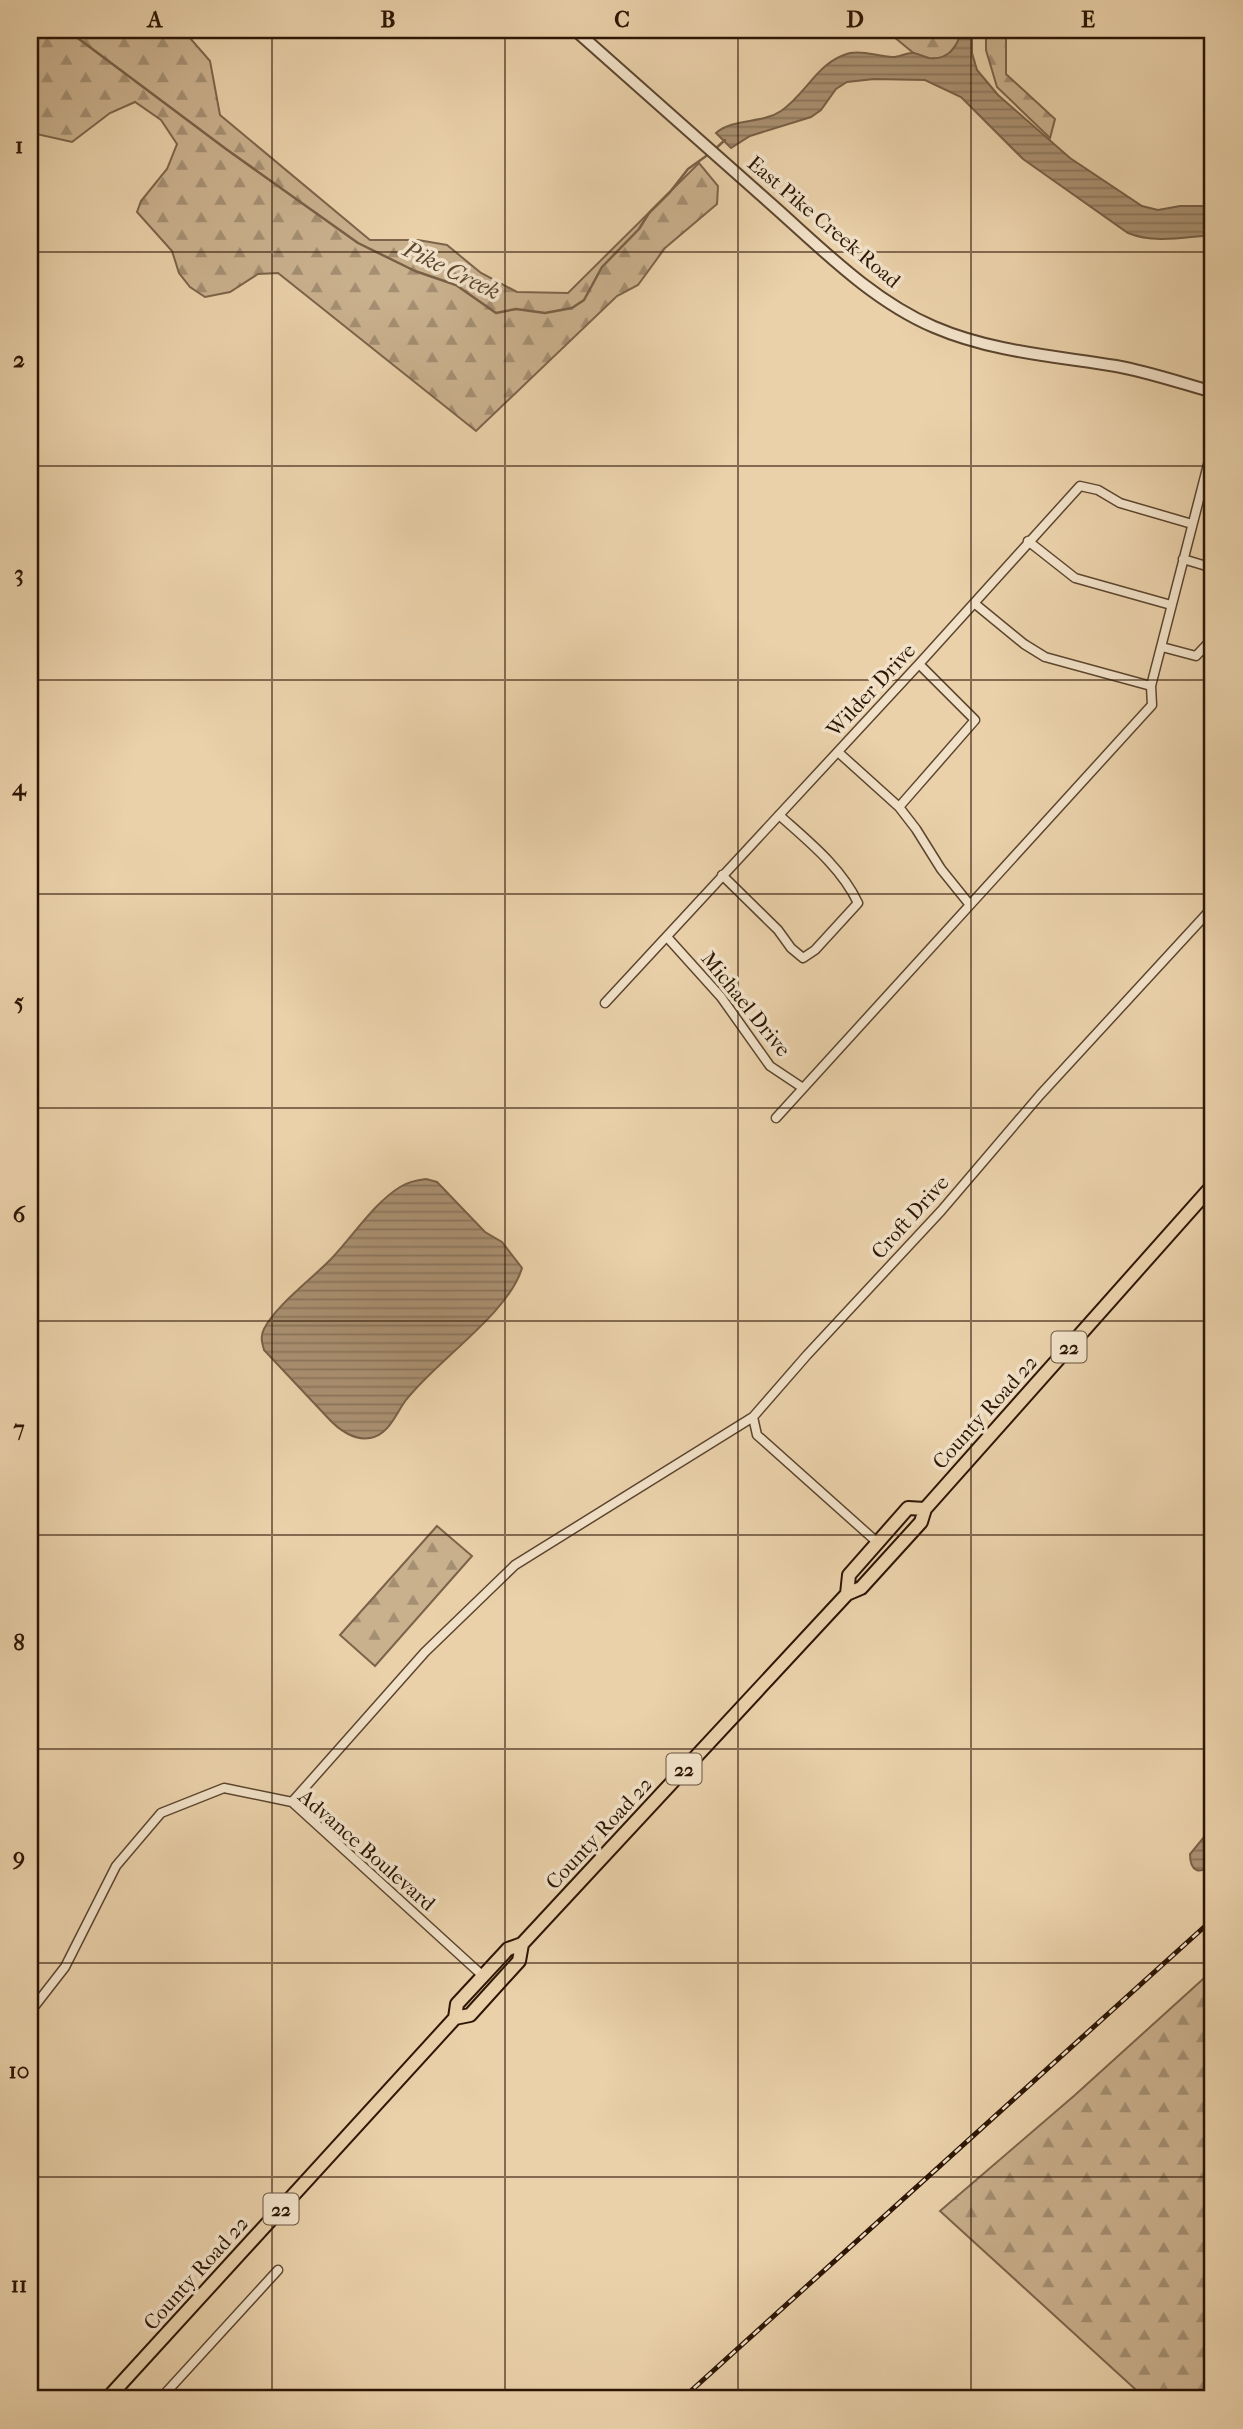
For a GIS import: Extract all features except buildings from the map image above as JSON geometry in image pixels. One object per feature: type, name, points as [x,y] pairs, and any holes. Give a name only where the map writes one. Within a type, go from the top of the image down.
[{"type":"main road","name":"County Road 22","points":[[107,2399],[455,2018],[457,2004],[508,1949],[522,1944],[847,1594],[861,1588],[921,1522],[925,1509],[1213,1185]]},
{"type":"main road","name":"County Road 22","points":[[847,1594],[849,1575],[908,1508],[925,1509]]},
{"type":"main road","name":"County Road 22","points":[[455,2018],[470,2015],[519,1961],[522,1944]]},
{"type":"street","name":"East Pike Creek Road","points":[[575,30],[714,156],[880,298],[933,327],[971,341],[1054,358],[1129,369],[1213,392]]},
{"type":"street","points":[[776,1118],[1152,705],[1151,686],[1192,524],[1209,479],[1213,445]]},
{"type":"street","name":"Wilder Drive","points":[[606,1003],[1080,486],[1098,490],[1120,503],[1192,524]]},
{"type":"street","points":[[1028,541],[1075,579],[1171,605]]},
{"type":"street","points":[[1183,559],[1213,568]]},
{"type":"street","points":[[974,603],[1024,644],[1045,657],[1151,686]]},
{"type":"street","points":[[1161,647],[1196,656],[1213,638]]},
{"type":"street","points":[[899,807],[975,720],[919,664]]},
{"type":"street","points":[[838,752],[899,807],[941,869],[970,905]]},
{"type":"street","points":[[722,875],[803,958],[815,950],[858,903],[851,889],[824,856],[779,814]]},
{"type":"street","name":"Croft Drive","points":[[292,1802],[425,1652],[515,1565],[753,1417],[807,1354],[941,1210],[1040,1095],[1213,907]]},
{"type":"street","name":"Michael Drive","points":[[667,937],[721,997],[770,1066],[803,1088]]},
{"type":"street","points":[[753,1417],[757,1436],[878,1543]]},
{"type":"street","name":"Advance Boulevard","points":[[30,2012],[65,1967],[116,1866],[162,1814],[224,1788],[292,1802],[483,1976]]},
{"type":"street","points":[[160,2399],[278,2270]]},
{"type":"green space","points":[[30,30],[183,30],[210,61],[220,115],[370,240],[418,240],[447,245],[481,273],[517,292],[568,293],[699,163],[718,186],[717,204],[665,248],[638,285],[617,296],[476,431],[278,273],[258,274],[230,292],[205,297],[190,287],[179,273],[172,251],[137,212],[141,201],[167,169],[177,144],[161,120],[135,102],[110,113],[72,142],[32,133]]},
{"type":"green space","points":[[870,30],[962,30],[962,37],[944,60],[922,60],[888,32],[874,34]]},
{"type":"green space","points":[[986,30],[1006,30],[1006,74],[1055,119],[1050,138],[997,87],[986,50]]},
{"type":"green space","points":[[437,1526],[472,1556],[375,1666],[340,1635]]},
{"type":"green space","points":[[1213,1970],[1213,2399],[1146,2399],[940,2211],[1075,2095]]},
{"type":"shaded area","points":[[960,30],[972,30],[972,53],[977,70],[998,95],[1070,158],[1142,206],[1158,210],[1180,206],[1213,206],[1213,235],[1159,239],[1128,233],[1023,159],[961,97],[925,80],[874,79],[847,82],[836,89],[821,110],[811,117],[750,136],[731,148],[716,133],[731,125],[765,118],[781,111],[821,70],[839,57],[856,52],[893,57],[916,53],[929,58],[942,57],[955,47]]},
{"type":"shaded area","points":[[426,1179],[437,1182],[485,1232],[502,1242],[522,1268],[515,1285],[503,1302],[419,1385],[387,1428],[377,1436],[358,1438],[332,1422],[264,1350],[262,1335],[277,1311],[332,1258],[381,1202],[403,1185]]},
{"type":"shaded area","points":[[1213,1826],[1213,1865],[1197,1870],[1192,1865],[1190,1854]]},
{"type":"waterway","name":"Pike Creek","points":[[67,30],[226,149],[358,243],[415,271],[456,285],[496,313],[516,309],[545,313],[572,308],[584,300],[602,267],[639,229],[649,213],[688,169],[709,154]]},
{"type":"waterway","name":"Pike Creek","points":[[714,150],[725,140]]},
{"type":"railway","points":[[682,2399],[1213,1919]]}]
